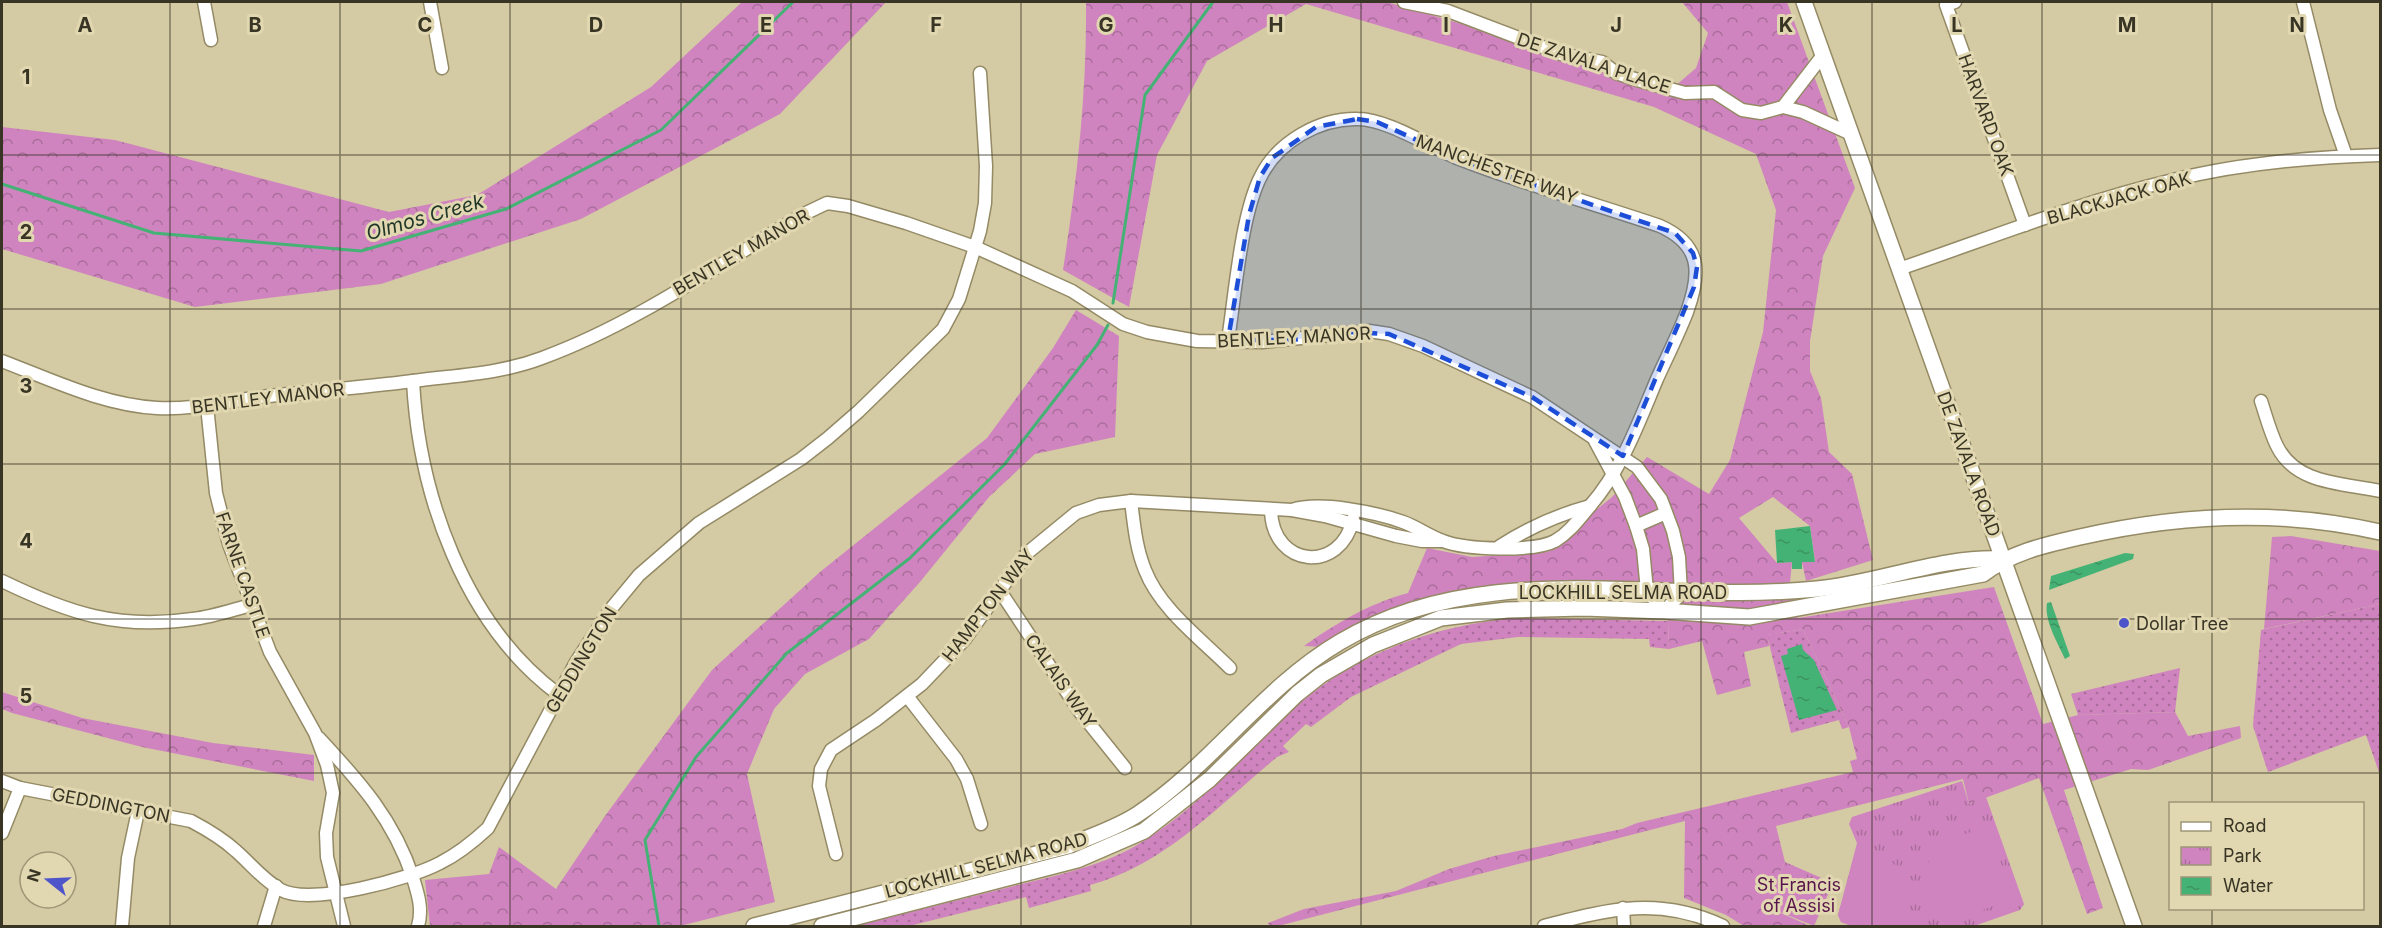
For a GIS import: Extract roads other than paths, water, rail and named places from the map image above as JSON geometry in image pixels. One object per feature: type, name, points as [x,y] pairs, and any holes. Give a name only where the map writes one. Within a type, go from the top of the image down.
[{"type":"main road","name":"DE ZAVALA ROAD","points":[[1804,2],[2134,927]]},
{"type":"main road","name":"LOCKHILL SELMA ROAD","points":[[822,927],[1077,860],[1144,831],[1210,779],[1297,694],[1321,675],[1364,650],[1441,618],[1498,611],[1584,608],[1664,610],[1723,617],[1768,614],[1983,574],[2003,559],[2042,546],[2136,524],[2204,517],[2286,518],[2342,523],[2380,532]]},
{"type":"main road","name":"LOCKHILL SELMA ROAD","points":[[754,927],[1068,846],[1136,816],[1198,766],[1285,679],[1342,640],[1428,604],[1477,594],[1591,588],[1681,594],[1819,589],[1976,558],[2003,559]]},
{"type":"street","points":[[204,2],[211,40]]},
{"type":"street","points":[[430,2],[442,68]]},
{"type":"street","name":"DE ZAVALA PLACE","points":[[1404,2],[1448,11],[1561,54],[1602,62],[1616,73],[1644,82],[1685,93],[1714,92],[1742,110],[1761,113],[1783,107],[1803,112],[1851,134]]},
{"type":"street","points":[[2303,2],[2330,110],[2346,156]]},
{"type":"street","name":"HARVARD OAK","points":[[1951,3],[2025,225]]},
{"type":"street","points":[[1783,107],[1823,55]]},
{"type":"street","name":"GEDDINGTON","points":[[2,782],[20,788],[191,821],[214,833],[276,886],[295,896],[334,892],[412,874],[439,864],[466,847],[488,828],[558,694],[610,610],[660,555],[699,523],[801,459],[828,438],[933,341],[952,316],[983,217],[986,184],[980,73]]},
{"type":"street","name":"MANCHESTER WAY","points":[[1228,340],[1249,215],[1260,177],[1272,158],[1281,148],[1316,128],[1357,119],[1377,122],[1470,163],[1660,226],[1675,233],[1686,243],[1697,267],[1689,304],[1623,456]]},
{"type":"street","name":"BLACKJACK OAK","points":[[1899,269],[2025,225],[2132,190],[2174,179],[2269,162],[2380,155]]},
{"type":"street","name":"BENTLEY MANOR","points":[[2,361],[114,402],[157,408],[207,406],[256,397],[457,377],[511,367],[541,359],[630,318],[804,213],[827,203],[848,206],[906,223],[975,247],[1072,291],[1107,315],[1135,328],[1197,341],[1292,340],[1350,332],[1389,334],[1423,346],[1532,397],[1565,417],[1595,441],[1623,456],[1651,483],[1666,513],[1679,557],[1681,594]]},
{"type":"street","points":[[413,381],[417,432],[427,483],[459,566],[478,602],[515,654],[536,678],[558,694]]},
{"type":"street","points":[[2261,401],[2276,445],[2289,464],[2318,480],[2380,491]]},
{"type":"street","name":"FARNE CASTLE","points":[[207,406],[216,493],[229,543],[270,652],[315,733],[327,765],[333,793],[326,833],[327,857],[344,927]]},
{"type":"street","name":"BENTLEY MANOR","points":[[1595,441],[1636,526],[1643,549],[1647,591]]},
{"type":"street","name":"HAMPTON WAY","points":[[1292,510],[1422,541],[1441,541],[1485,548],[1500,546],[1522,548],[1553,542],[1574,527],[1613,476],[1623,456]]},
{"type":"street","points":[[1131,501],[1137,542],[1150,582],[1170,607],[1230,668]]},
{"type":"street","name":"HAMPTON WAY","points":[[836,854],[819,786],[824,760],[840,743],[907,696],[959,645],[1026,554],[1067,520],[1099,505],[1131,501],[1271,511],[1292,510],[1311,505],[1400,521],[1441,541]]},
{"type":"street","points":[[1500,546],[1518,534],[1550,519],[1590,507]]},
{"type":"street","points":[[1271,511],[1272,524],[1282,545],[1306,557],[1323,556],[1340,547],[1352,524],[1354,512]]},
{"type":"street","points":[[1636,526],[1666,513]]},
{"type":"street","points":[[2,581],[49,604],[98,619],[147,622],[194,619],[251,605]]},
{"type":"street","name":"CALAIS WAY","points":[[1000,591],[1080,712],[1125,768]]},
{"type":"street","points":[[1647,591],[1664,610],[1681,594]]},
{"type":"street","points":[[907,696],[956,759],[967,779],[981,824]]},
{"type":"street","name":"FARNE CASTLE","points":[[315,733],[381,808],[404,850],[422,914],[418,927]]},
{"type":"street","points":[[1198,766],[1210,779]]},
{"type":"street","points":[[2,833],[20,788]]},
{"type":"street","points":[[122,927],[128,858],[138,811]]},
{"type":"street","points":[[264,927],[276,886]]},
{"type":"street","points":[[851,902],[855,918]]},
{"type":"street","points":[[1544,927],[1623,908],[1670,908],[1706,918],[1723,927]]},
{"type":"street","points":[[1623,908],[1624,927]]},
{"type":"water","points":[[1810,526],[1815,562],[1802,562],[1802,569],[1792,569],[1792,562],[1777,563],[1775,530]]},
{"type":"water","points":[[2125,553],[2134,554],[2133,559],[2049,590],[2051,576]]},
{"type":"water","points":[[2051,602],[2070,656],[2065,659],[2052,632],[2048,617],[2047,603]]},
{"type":"water","points":[[1802,644],[1803,650],[1814,660],[1837,710],[1799,720],[1781,656],[1788,654],[1787,649]]},
{"type":"waterway","name":"Olmos Creek","points":[[2,184],[154,233],[361,251],[506,209],[661,130],[793,2]]},
{"type":"waterway","points":[[1113,303],[1145,95],[1213,2]]},
{"type":"waterway","points":[[659,926],[645,840],[696,757],[787,653],[910,558],[1004,465],[1097,345],[1108,325]]},
{"type":"place","name":"Dollar Tree","points":[[2124,623]]},
{"type":"park label","name":"St Francis of Assisi","points":[[1799,894]]}]
